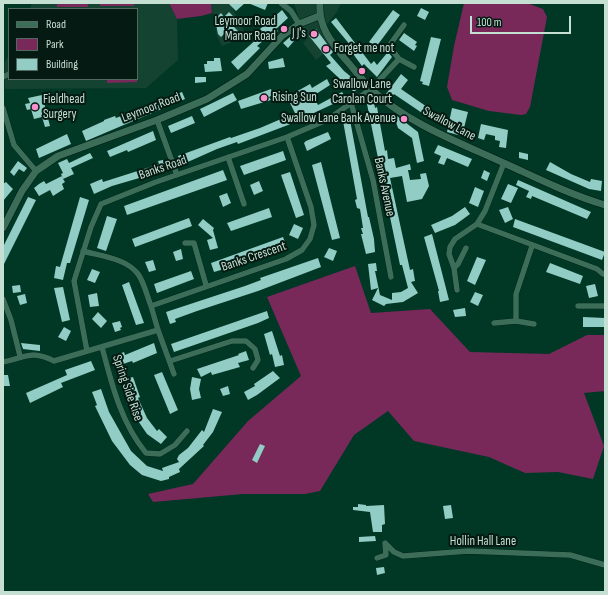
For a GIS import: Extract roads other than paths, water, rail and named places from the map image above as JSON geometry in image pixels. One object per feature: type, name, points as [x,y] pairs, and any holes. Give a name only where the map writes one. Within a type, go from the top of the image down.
[{"type":"street","points":[[319,16],[320,3]]},
{"type":"street","points":[[286,4],[299,24]]},
{"type":"street","name":"Leymoor Road","points":[[3,228],[22,191],[36,171],[58,156],[157,120],[207,99],[247,74],[282,36],[299,24],[319,16]]},
{"type":"street","name":"Swallow Lane","points":[[319,16],[323,28],[337,48],[371,89],[384,100],[429,129],[578,196],[605,205]]},
{"type":"street","points":[[404,25],[389,46],[398,59],[414,67]]},
{"type":"street","name":"Banks Road","points":[[87,351],[74,281],[91,227],[101,204],[177,175],[287,137],[327,120],[371,89],[398,59]]},
{"type":"street","name":"Banks Avenue","points":[[351,103],[373,180],[391,277]]},
{"type":"street","points":[[3,108],[14,145],[20,155],[36,171]]},
{"type":"street","points":[[157,120],[177,175]]},
{"type":"street","name":"Banks Crescent","points":[[151,306],[206,285],[286,259],[302,250],[310,239],[314,225],[311,207],[287,137]]},
{"type":"street","points":[[228,157],[244,204]]},
{"type":"street","points":[[457,290],[454,268],[449,254],[450,247],[455,239],[476,224],[485,211],[504,163]]},
{"type":"street","points":[[476,224],[532,246],[598,269],[604,273],[605,281]]},
{"type":"street","points":[[185,243],[196,242],[206,285]]},
{"type":"street","points":[[516,321],[516,294],[532,246]]},
{"type":"street","points":[[454,268],[458,264],[466,248]]},
{"type":"street","points":[[83,252],[115,259],[128,266],[138,274],[151,306],[174,374]]},
{"type":"street","points":[[3,299],[11,320],[20,356]]},
{"type":"street","points":[[578,306],[605,306]]},
{"type":"street","points":[[494,323],[516,321],[534,324]]},
{"type":"street","points":[[3,362],[20,356],[41,354],[54,360],[158,330]]},
{"type":"street","points":[[170,361],[232,341],[246,341],[255,349],[258,360],[253,368]]},
{"type":"street","name":"Spring Side Rise","points":[[102,347],[126,422],[134,438],[146,453],[160,454],[175,445],[187,431]]},
{"type":"street","name":"Hollin Hall Lane","points":[[377,558],[386,555],[385,544],[394,552],[403,556],[468,551],[566,555],[605,565]]},
{"type":"place","name":"Leymoor Road Manor Road","points":[[284,29]]},
{"type":"place","name":"J J's","points":[[314,34]]},
{"type":"place","name":"Forget me not","points":[[326,49]]},
{"type":"place","name":"Swallow Lane Carolan Court","points":[[362,71]]},
{"type":"place","name":"Rising Sun","points":[[264,98]]},
{"type":"place","name":"Fieldhead Surgery","points":[[35,107]]},
{"type":"place","name":"Swallow Lane Bank Avenue","points":[[404,119]]}]
